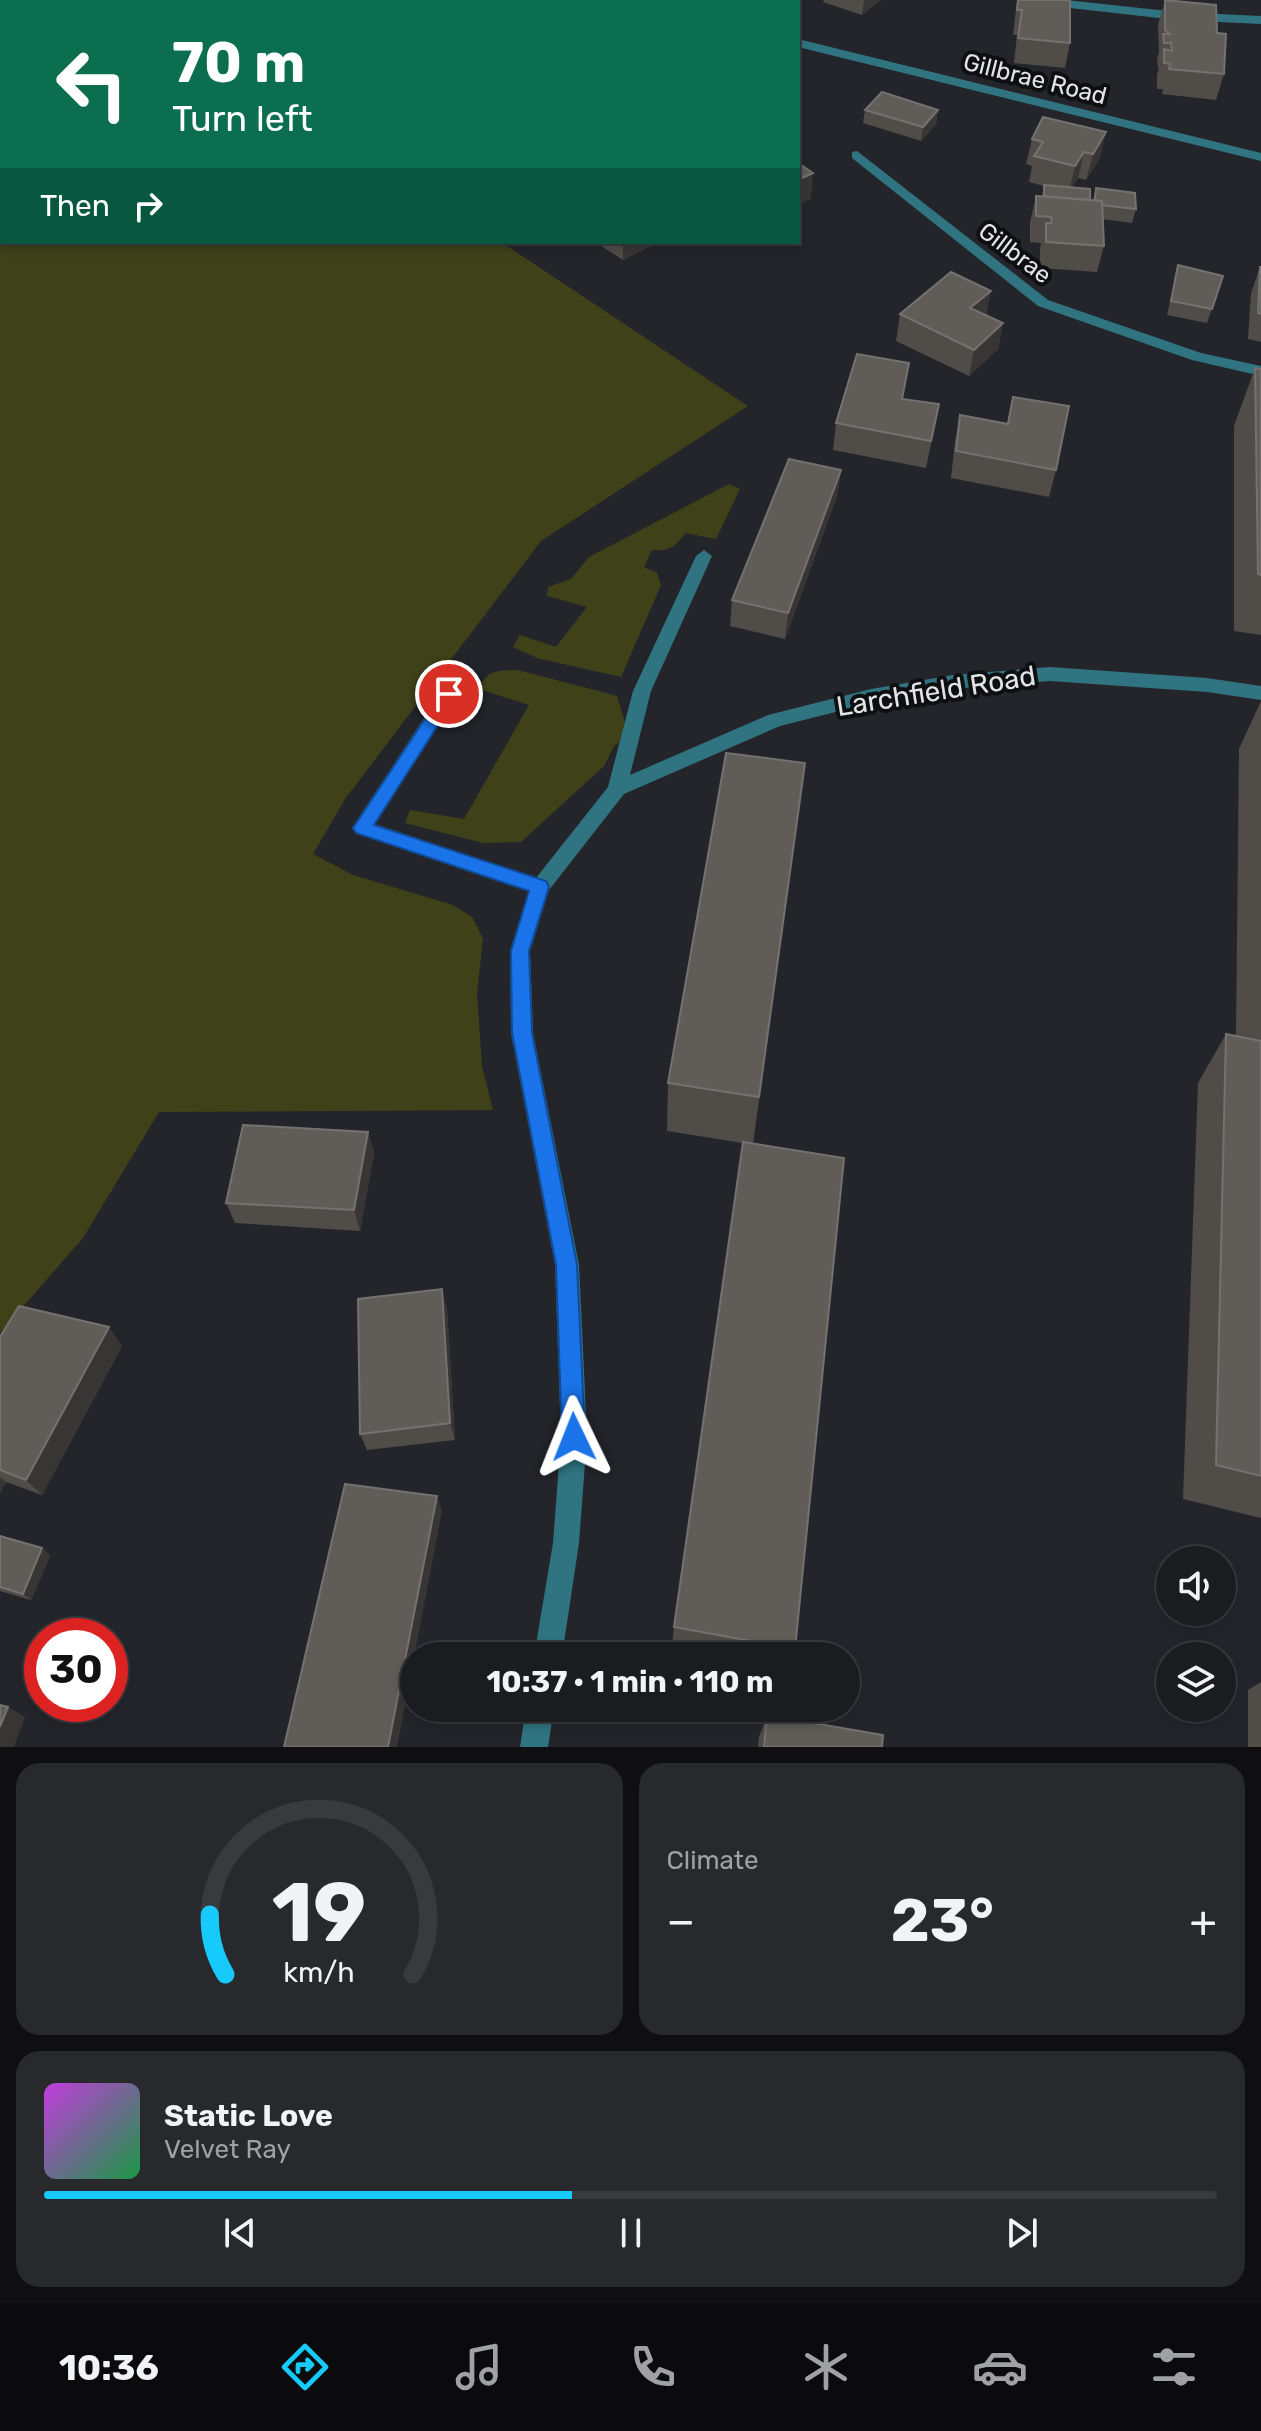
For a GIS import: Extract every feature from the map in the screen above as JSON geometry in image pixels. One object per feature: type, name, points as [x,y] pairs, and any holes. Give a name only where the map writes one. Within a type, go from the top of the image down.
[{"type":"street","points":[[1034,0],[1177,16],[1261,20]]},
{"type":"street","name":"Gillbrae Road","points":[[800,43],[1261,157]]},
{"type":"street","name":"Gillbrae","points":[[857,155],[1043,303],[1197,357],[1261,371]]},
{"type":"street","points":[[617,789],[642,691],[704,556]]},
{"type":"street","name":"Larchfield Road","points":[[550,1642],[566,1543],[574,1437],[567,1265],[522,1033],[520,951],[540,887],[617,789],[775,720],[871,696],[953,682],[1050,674],[1207,685],[1261,693]]},
{"type":"street","points":[[449,694],[362,828],[540,887]]},
{"type":"street","points":[[534,1747],[538,1722]]},
{"type":"green space","points":[[0,244],[504,244],[748,406],[541,541],[345,799],[313,854],[353,875],[453,905],[472,917],[483,938],[477,994],[482,1066],[493,1110],[159,1112],[83,1238],[0,1333]]},
{"type":"green space","points":[[729,484],[740,489],[716,539],[685,533],[672,547],[652,550],[644,567],[657,573],[661,585],[621,677],[537,658],[513,647],[520,635],[556,647],[587,607],[547,596],[548,587],[571,579],[589,557]]},
{"type":"green space","points":[[518,670],[617,696],[629,735],[614,746],[604,766],[521,842],[483,843],[405,823],[410,810],[464,819],[529,705],[479,689],[490,674]]},
{"type":"building","points":[[1018,0],[1070,0],[1070,43],[1018,38],[1022,10],[1017,10]]},
{"type":"building","points":[[1165,0],[1216,5],[1217,33],[1226,34],[1224,74],[1169,69],[1170,64],[1164,63],[1164,49],[1172,51],[1171,43],[1164,43],[1163,34],[1170,34],[1165,30]]},
{"type":"building","points":[[882,92],[938,110],[923,127],[865,110]]},
{"type":"building","points":[[1043,117],[1106,132],[1093,154],[1084,152],[1075,166],[1034,156],[1043,142],[1032,139]]},
{"type":"building","points":[[800,164],[813,173],[800,179]]},
{"type":"building","points":[[1044,185],[1090,189],[1090,200],[1044,196]]},
{"type":"building","points":[[1096,188],[1135,193],[1136,209],[1102,205],[1102,201],[1095,200]]},
{"type":"building","points":[[1036,196],[1102,201],[1104,246],[1046,242],[1046,223],[1052,223],[1051,217],[1036,216]]},
{"type":"building","points":[[1178,265],[1223,276],[1212,309],[1171,301]]},
{"type":"building","points":[[1261,267],[1261,314],[1258,313]]},
{"type":"building","points":[[951,272],[991,291],[970,308],[1003,323],[974,350],[900,314]]},
{"type":"building","points":[[857,354],[909,363],[902,399],[939,404],[931,441],[836,423]]},
{"type":"building","points":[[1255,368],[1261,369],[1261,575],[1258,574]]},
{"type":"building","points":[[1013,397],[1069,406],[1056,470],[956,451],[960,415],[1008,424]]},
{"type":"building","points":[[789,459],[841,470],[788,613],[732,600]]},
{"type":"building","points":[[726,753],[805,763],[759,1097],[668,1083]]},
{"type":"building","points":[[1226,1034],[1261,1041],[1261,1476],[1216,1465]]},
{"type":"building","points":[[243,1125],[368,1132],[354,1210],[226,1203]]},
{"type":"building","points":[[743,1142],[844,1158],[796,1642],[756,1642],[674,1627]]},
{"type":"building","points":[[442,1289],[450,1423],[360,1434],[358,1299]]},
{"type":"building","points":[[19,1306],[109,1327],[26,1480],[0,1470],[0,1337]]},
{"type":"building","points":[[345,1484],[437,1496],[408,1642],[400,1642],[400,1686],[388,1747],[284,1747]]},
{"type":"building","points":[[0,1536],[42,1548],[23,1594],[0,1587]]},
{"type":"building","points":[[0,1705],[8,1707],[0,1727]]},
{"type":"building","points":[[766,1722],[808,1722],[883,1735],[882,1747],[764,1747]]},
{"type":"route","points":[[449,694],[362,828],[540,887],[520,951],[522,1033],[567,1265],[574,1437]]}]
